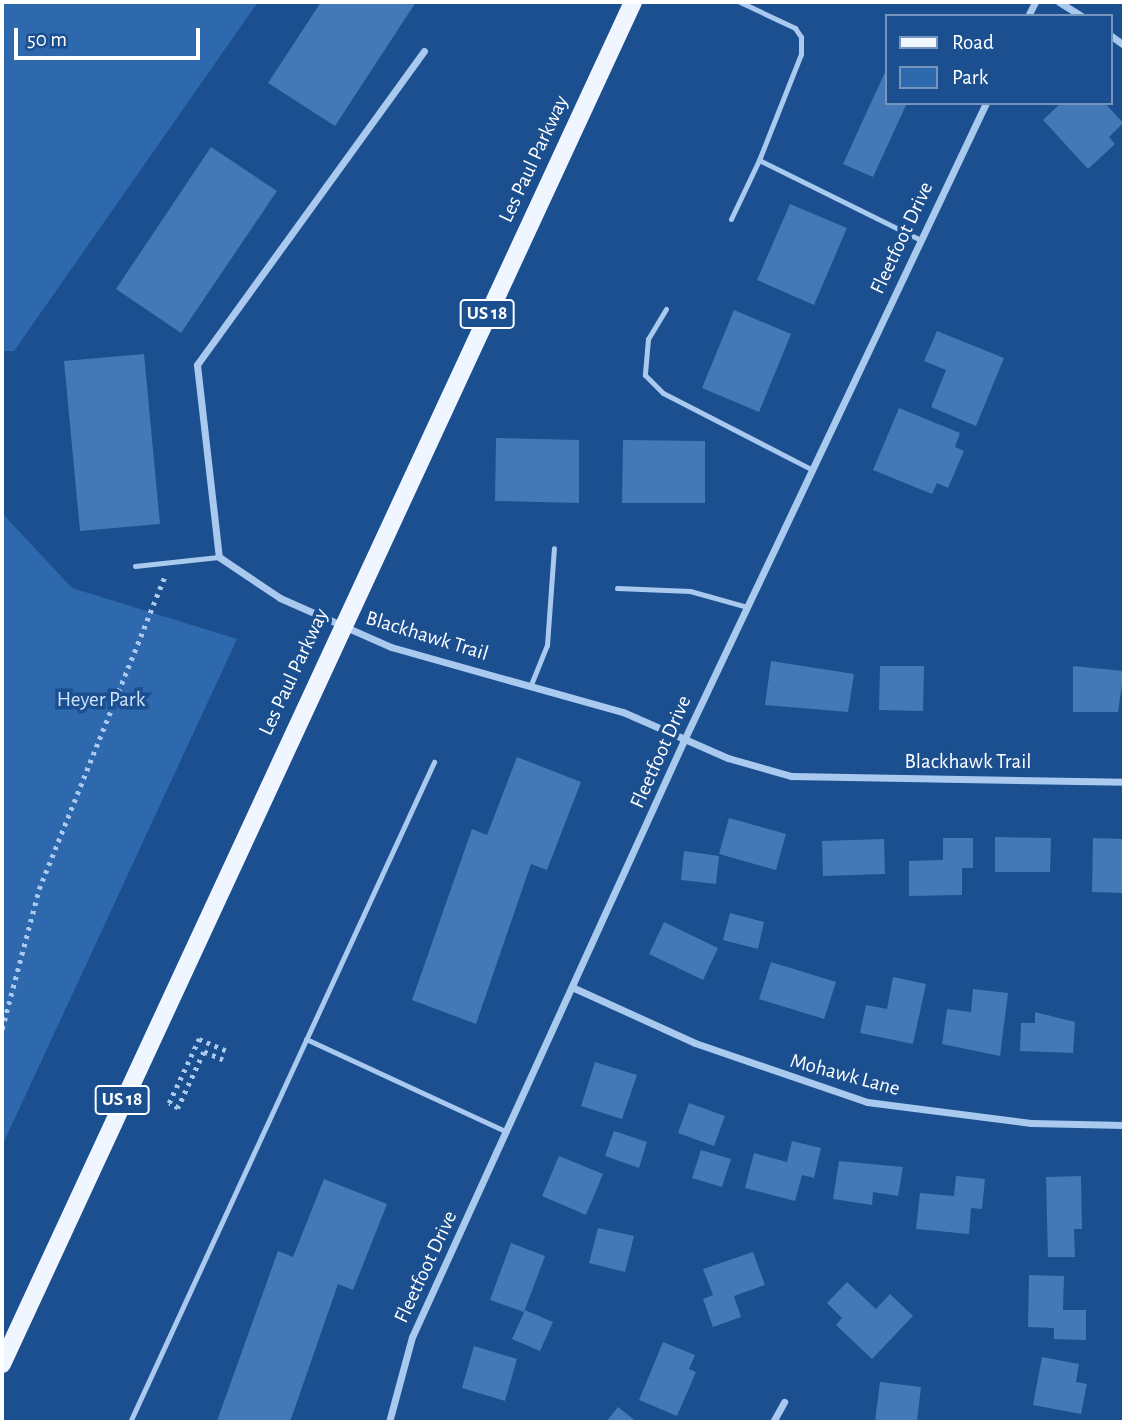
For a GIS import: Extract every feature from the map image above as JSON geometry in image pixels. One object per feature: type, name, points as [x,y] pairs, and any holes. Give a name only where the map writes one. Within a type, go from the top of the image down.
[{"type":"main road","name":"Les Paul Parkway","points":[[2,1364],[341,626],[633,2]]},
{"type":"street","points":[[1059,2],[1078,14]]},
{"type":"street","points":[[219,557],[197,365],[424,51]]},
{"type":"street","name":"Fleetfoot Drive","points":[[389,1422],[412,1337],[574,988],[685,738],[985,105]]},
{"type":"street","name":"Blackhawk Trail","points":[[219,557],[280,598],[341,626],[468,670],[532,682],[791,776],[1124,782]]},
{"type":"street","name":"Mohawk Lane","points":[[574,988],[695,1043],[867,1102],[993,1119],[1124,1125]]},
{"type":"street","points":[[773,1422],[784,1402]]},
{"type":"lane","points":[[731,219],[759,160],[802,54],[802,37],[795,27],[740,2]]},
{"type":"lane","points":[[759,160],[921,240]]},
{"type":"lane","points":[[666,309],[648,339],[645,375],[663,393],[811,469]]},
{"type":"lane","points":[[532,682],[547,645],[554,548]]},
{"type":"lane","points":[[135,566],[219,557]]},
{"type":"lane","points":[[617,588],[690,591],[747,607]]},
{"type":"lane","points":[[130,1422],[434,762]]},
{"type":"lane","points":[[306,1039],[507,1132]]},
{"type":"path","points":[[2,1029],[38,889],[167,564]]},
{"type":"path","points":[[223,1060],[204,1052],[178,1108],[169,1103],[199,1039],[227,1051]]},
{"type":"green space","points":[[2,2],[258,2],[14,351],[2,351]]},
{"type":"green space","name":"Heyer Park","points":[[2,513],[72,588],[237,639],[2,1146]]},
{"type":"building","points":[[321,2],[416,2],[335,126],[268,83]]},
{"type":"building","points":[[884,74],[884,105],[906,105],[873,177],[843,164]]},
{"type":"building","points":[[1059,105],[1107,105],[1123,123],[1109,137],[1115,144],[1088,169],[1043,120]]},
{"type":"building","points":[[211,147],[277,191],[181,333],[116,289]]},
{"type":"building","points":[[790,204],[847,228],[814,305],[757,280]]},
{"type":"building","points":[[734,310],[791,334],[759,412],[702,388]]},
{"type":"building","points":[[937,331],[1004,358],[976,426],[931,407],[946,370],[924,361]]},
{"type":"building","points":[[144,354],[160,524],[80,531],[64,361]]},
{"type":"building","points":[[899,408],[960,433],[955,447],[964,451],[948,488],[937,483],[932,494],[873,470]]},
{"type":"building","points":[[496,438],[579,440],[579,503],[495,501]]},
{"type":"building","points":[[623,440],[705,441],[705,503],[622,503]]},
{"type":"building","points":[[771,661],[854,674],[848,712],[765,705]]},
{"type":"building","points":[[880,666],[924,666],[923,711],[879,710]]},
{"type":"building","points":[[1073,666],[1124,671],[1118,712],[1073,712]]},
{"type":"building","points":[[517,757],[581,782],[547,870],[531,864],[476,1024],[412,1000],[472,829],[487,835]]},
{"type":"building","points":[[729,818],[786,834],[776,870],[719,854]]},
{"type":"building","points":[[995,837],[1051,838],[1050,872],[995,872]]},
{"type":"building","points":[[943,838],[973,838],[973,868],[962,868],[962,895],[909,896],[909,861],[943,860]]},
{"type":"building","points":[[1093,838],[1124,839],[1124,893],[1092,892]]},
{"type":"building","points":[[884,839],[885,874],[823,876],[822,841]]},
{"type":"building","points":[[684,851],[719,856],[716,884],[681,880]]},
{"type":"building","points":[[730,913],[764,922],[758,949],[723,940]]},
{"type":"building","points":[[664,922],[718,948],[703,980],[649,954]]},
{"type":"building","points":[[771,962],[836,982],[824,1019],[759,999]]},
{"type":"building","points":[[893,977],[926,984],[913,1044],[860,1033],[866,1005],[887,1009]]},
{"type":"building","points":[[973,989],[1008,993],[1000,1056],[942,1044],[947,1009],[971,1012]]},
{"type":"building","points":[[1035,1012],[1075,1022],[1073,1053],[1020,1051],[1021,1023],[1035,1023]]},
{"type":"building","points":[[595,1062],[637,1075],[622,1119],[581,1106]]},
{"type":"building","points":[[689,1103],[725,1116],[714,1146],[678,1133]]},
{"type":"building","points":[[614,1131],[647,1142],[639,1168],[605,1156]]},
{"type":"building","points":[[792,1141],[821,1148],[814,1178],[802,1175],[795,1201],[745,1188],[754,1153],[787,1162]]},
{"type":"building","points":[[701,1150],[731,1159],[722,1187],[692,1178]]},
{"type":"building","points":[[559,1156],[603,1174],[586,1215],[542,1196]]},
{"type":"building","points":[[839,1161],[903,1167],[898,1196],[873,1192],[872,1205],[833,1199]]},
{"type":"building","points":[[956,1176],[985,1179],[982,1209],[971,1208],[969,1234],[916,1229],[920,1193],[954,1196]]},
{"type":"building","points":[[1081,1176],[1082,1229],[1074,1229],[1075,1257],[1048,1257],[1046,1177]]},
{"type":"building","points":[[324,1179],[387,1204],[353,1290],[338,1284],[290,1422],[217,1421],[278,1251],[293,1257]]},
{"type":"building","points":[[598,1228],[634,1236],[625,1272],[589,1263]]},
{"type":"building","points":[[511,1243],[545,1256],[524,1312],[490,1300]]},
{"type":"building","points":[[753,1252],[765,1285],[734,1296],[741,1317],[713,1327],[703,1299],[713,1295],[703,1269]]},
{"type":"building","points":[[1029,1275],[1064,1276],[1063,1310],[1086,1310],[1086,1340],[1054,1339],[1054,1328],[1028,1327]]},
{"type":"building","points":[[847,1282],[876,1309],[890,1294],[913,1316],[872,1359],[836,1325],[842,1318],[827,1303]]},
{"type":"building","points":[[525,1310],[553,1322],[540,1351],[512,1339]]},
{"type":"building","points":[[663,1342],[695,1355],[689,1369],[696,1372],[677,1416],[639,1400]]},
{"type":"building","points":[[474,1346],[517,1359],[505,1401],[462,1388]]},
{"type":"building","points":[[1042,1357],[1079,1364],[1076,1382],[1087,1384],[1081,1414],[1033,1405]]},
{"type":"building","points":[[880,1382],[921,1387],[917,1422],[875,1422]]},
{"type":"building","points":[[618,1407],[637,1422],[606,1422]]}]
